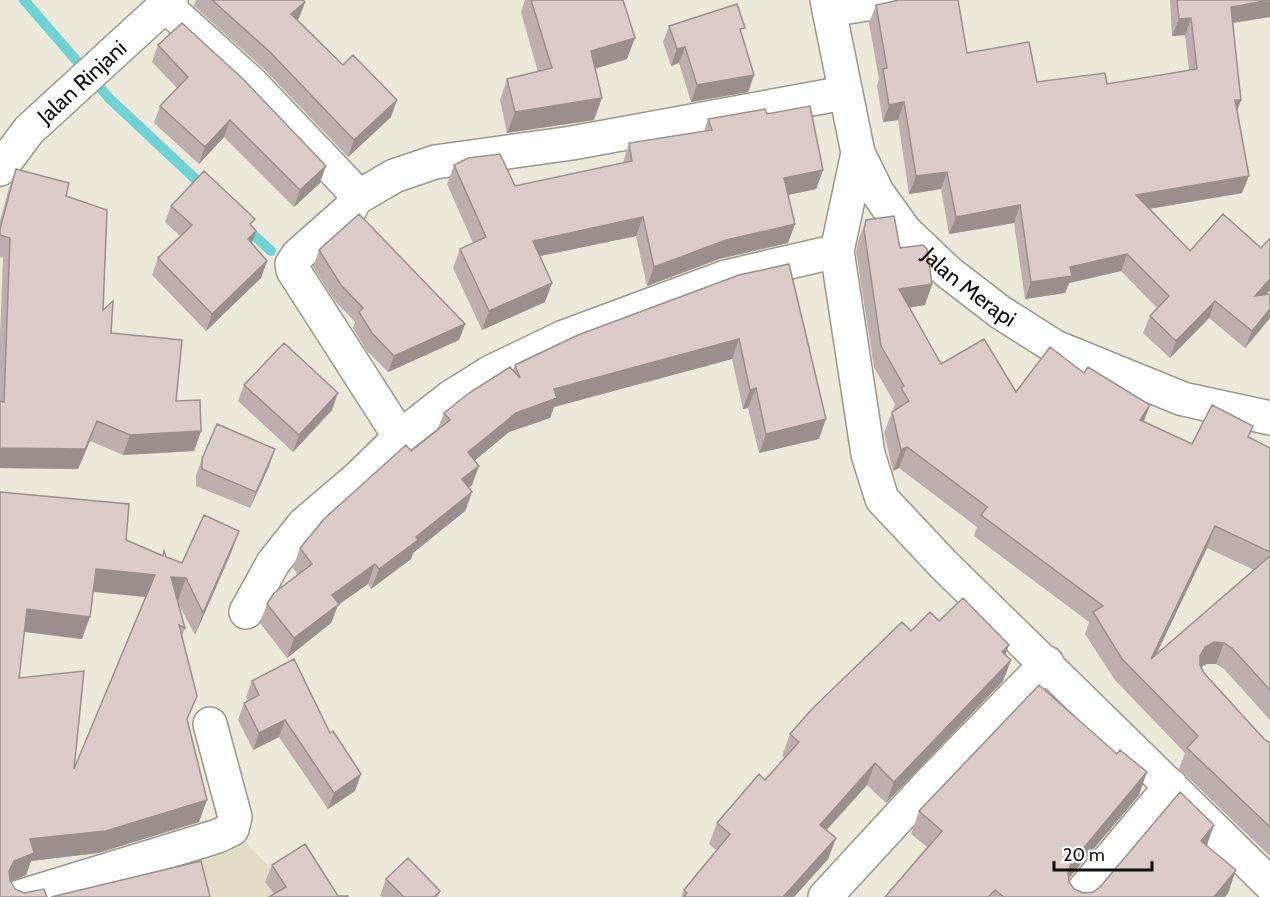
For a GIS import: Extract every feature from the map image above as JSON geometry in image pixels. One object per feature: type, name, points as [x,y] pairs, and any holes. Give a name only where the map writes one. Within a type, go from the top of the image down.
[{"type":"street","points":[[828,5],[892,0]]},
{"type":"street","points":[[169,3],[250,82],[350,186],[355,199]]},
{"type":"street","name":"Jalan Rinjani","points":[[0,169],[14,132],[70,94],[169,3]]},
{"type":"street","name":"Jalan Merapi","points":[[828,5],[844,93],[858,153],[876,192],[906,231],[948,272],[1018,323],[1055,346],[1183,399],[1270,418]]},
{"type":"street","points":[[400,437],[293,270],[298,255],[350,209],[355,199],[394,176],[435,162],[583,141],[844,93]]},
{"type":"street","points":[[858,153],[837,251],[868,454],[882,499],[943,564],[1047,663],[1270,884]]},
{"type":"street","points":[[246,612],[273,563],[304,524],[358,478],[400,437],[451,397],[491,372],[564,337],[726,277],[837,251]]},
{"type":"street","points":[[825,897],[931,782],[1047,663]]},
{"type":"street","points":[[19,897],[218,836],[232,829],[235,817],[210,724]]},
{"type":"street","points":[[1078,897],[1171,786]]},
{"type":"shaded area","points":[[240,836],[297,897],[63,897]]},
{"type":"building","points":[[212,0],[303,0],[305,2],[291,14],[343,65],[353,55],[397,100],[354,140],[270,52]]},
{"type":"building","points":[[531,0],[623,0],[635,38],[591,51],[602,98],[515,112],[507,79],[552,68]]},
{"type":"building","points":[[899,0],[958,0],[967,53],[1029,42],[1037,82],[1105,73],[1107,84],[1197,69],[1191,18],[1179,19],[1177,0],[1270,0],[1231,7],[1241,100],[1235,100],[1249,176],[1136,195],[1190,251],[1223,214],[1261,248],[1270,238],[1270,279],[1255,296],[1270,294],[1270,309],[1252,331],[1215,301],[1176,341],[1150,316],[1169,296],[1127,254],[1070,267],[1072,276],[1031,282],[1020,205],[956,217],[947,172],[916,176],[904,102],[889,105],[883,69],[887,68],[876,5]]},
{"type":"building","points":[[737,4],[745,28],[740,29],[754,75],[697,85],[685,47],[677,49],[669,26]]},
{"type":"building","points":[[182,23],[243,79],[326,166],[300,190],[230,120],[205,147],[160,106],[188,77],[158,45]]},
{"type":"building","points":[[810,106],[823,170],[784,178],[795,224],[726,240],[654,267],[643,217],[533,241],[552,283],[489,311],[460,249],[486,237],[454,165],[468,158],[500,154],[515,186],[632,161],[629,143],[712,130],[708,119],[765,109],[767,114]]},
{"type":"building","points":[[16,169],[69,183],[66,196],[107,210],[103,310],[113,301],[111,333],[182,340],[176,401],[200,400],[201,431],[130,435],[97,421],[85,449],[0,448],[0,401],[4,402],[10,238],[0,235],[0,229]]},
{"type":"building","points":[[204,171],[255,219],[250,224],[256,231],[248,239],[267,261],[212,314],[158,258],[192,225],[171,206]]},
{"type":"building","points":[[359,214],[465,324],[394,356],[372,333],[359,312],[363,308],[341,285],[319,250]]},
{"type":"building","points":[[894,216],[900,248],[923,245],[927,249],[932,284],[899,289],[941,364],[984,339],[1016,392],[1050,347],[1084,373],[1088,367],[1150,405],[1140,420],[1192,444],[1212,405],[1253,426],[1248,437],[1270,448],[1270,552],[1215,526],[1151,659],[1270,556],[1270,690],[1232,648],[1224,643],[1214,642],[1205,647],[1200,656],[1200,665],[1204,673],[1270,743],[1270,827],[1187,748],[1198,736],[1122,659],[1093,612],[1103,606],[981,515],[987,507],[907,447],[901,450],[892,412],[909,401],[901,388],[904,386],[881,346],[864,230],[866,220]]},
{"type":"building","points":[[789,264],[826,419],[766,434],[756,388],[750,390],[739,339],[554,389],[557,398],[516,413],[468,452],[479,466],[462,479],[472,492],[416,537],[418,540],[379,569],[375,564],[332,595],[339,604],[294,638],[267,604],[274,593],[312,564],[300,548],[325,518],[406,445],[411,451],[450,420],[444,413],[469,393],[510,367],[520,378],[515,365],[578,335],[739,275]]},
{"type":"building","points":[[284,343],[338,393],[299,435],[244,385]]},
{"type":"building","points":[[217,424],[275,449],[256,492],[202,469],[202,459]]},
{"type":"building","points":[[0,492],[129,504],[126,540],[163,556],[164,551],[166,557],[182,563],[204,515],[239,531],[203,613],[186,578],[171,577],[185,628],[179,625],[197,696],[187,719],[207,800],[106,831],[30,839],[34,853],[14,861],[9,871],[10,880],[15,889],[24,893],[44,889],[47,897],[0,897]],"holes":[[[96,569],[155,575],[74,769],[84,671],[19,678],[27,609],[90,617]]]},
{"type":"building","points":[[963,598],[1009,645],[1002,652],[1011,660],[894,782],[875,763],[820,825],[836,838],[783,897],[684,897],[687,893],[684,890],[730,834],[717,823],[759,774],[765,780],[799,742],[790,734],[812,709],[902,622],[911,631],[930,612],[939,621]]},
{"type":"building","points":[[294,659],[330,733],[333,731],[361,774],[334,793],[285,720],[259,733],[244,703],[259,695],[252,681]]},
{"type":"building","points":[[1039,685],[1117,754],[1120,750],[1147,772],[1071,863],[1068,872],[1069,882],[1074,889],[1083,893],[1093,892],[1100,887],[1180,792],[1214,825],[1201,841],[1236,870],[1214,897],[1004,897],[995,890],[988,897],[885,897],[942,831],[919,811]]},
{"type":"building","points":[[305,844],[338,896],[348,897],[269,897],[286,887],[272,865]]},
{"type":"building","points":[[408,858],[440,891],[434,897],[404,897],[386,879]]},
{"type":"building","points":[[201,861],[210,897],[51,897]]},
{"type":"waterway","points":[[24,0],[109,98],[206,189]]},
{"type":"waterway","points":[[245,227],[271,251]]}]
